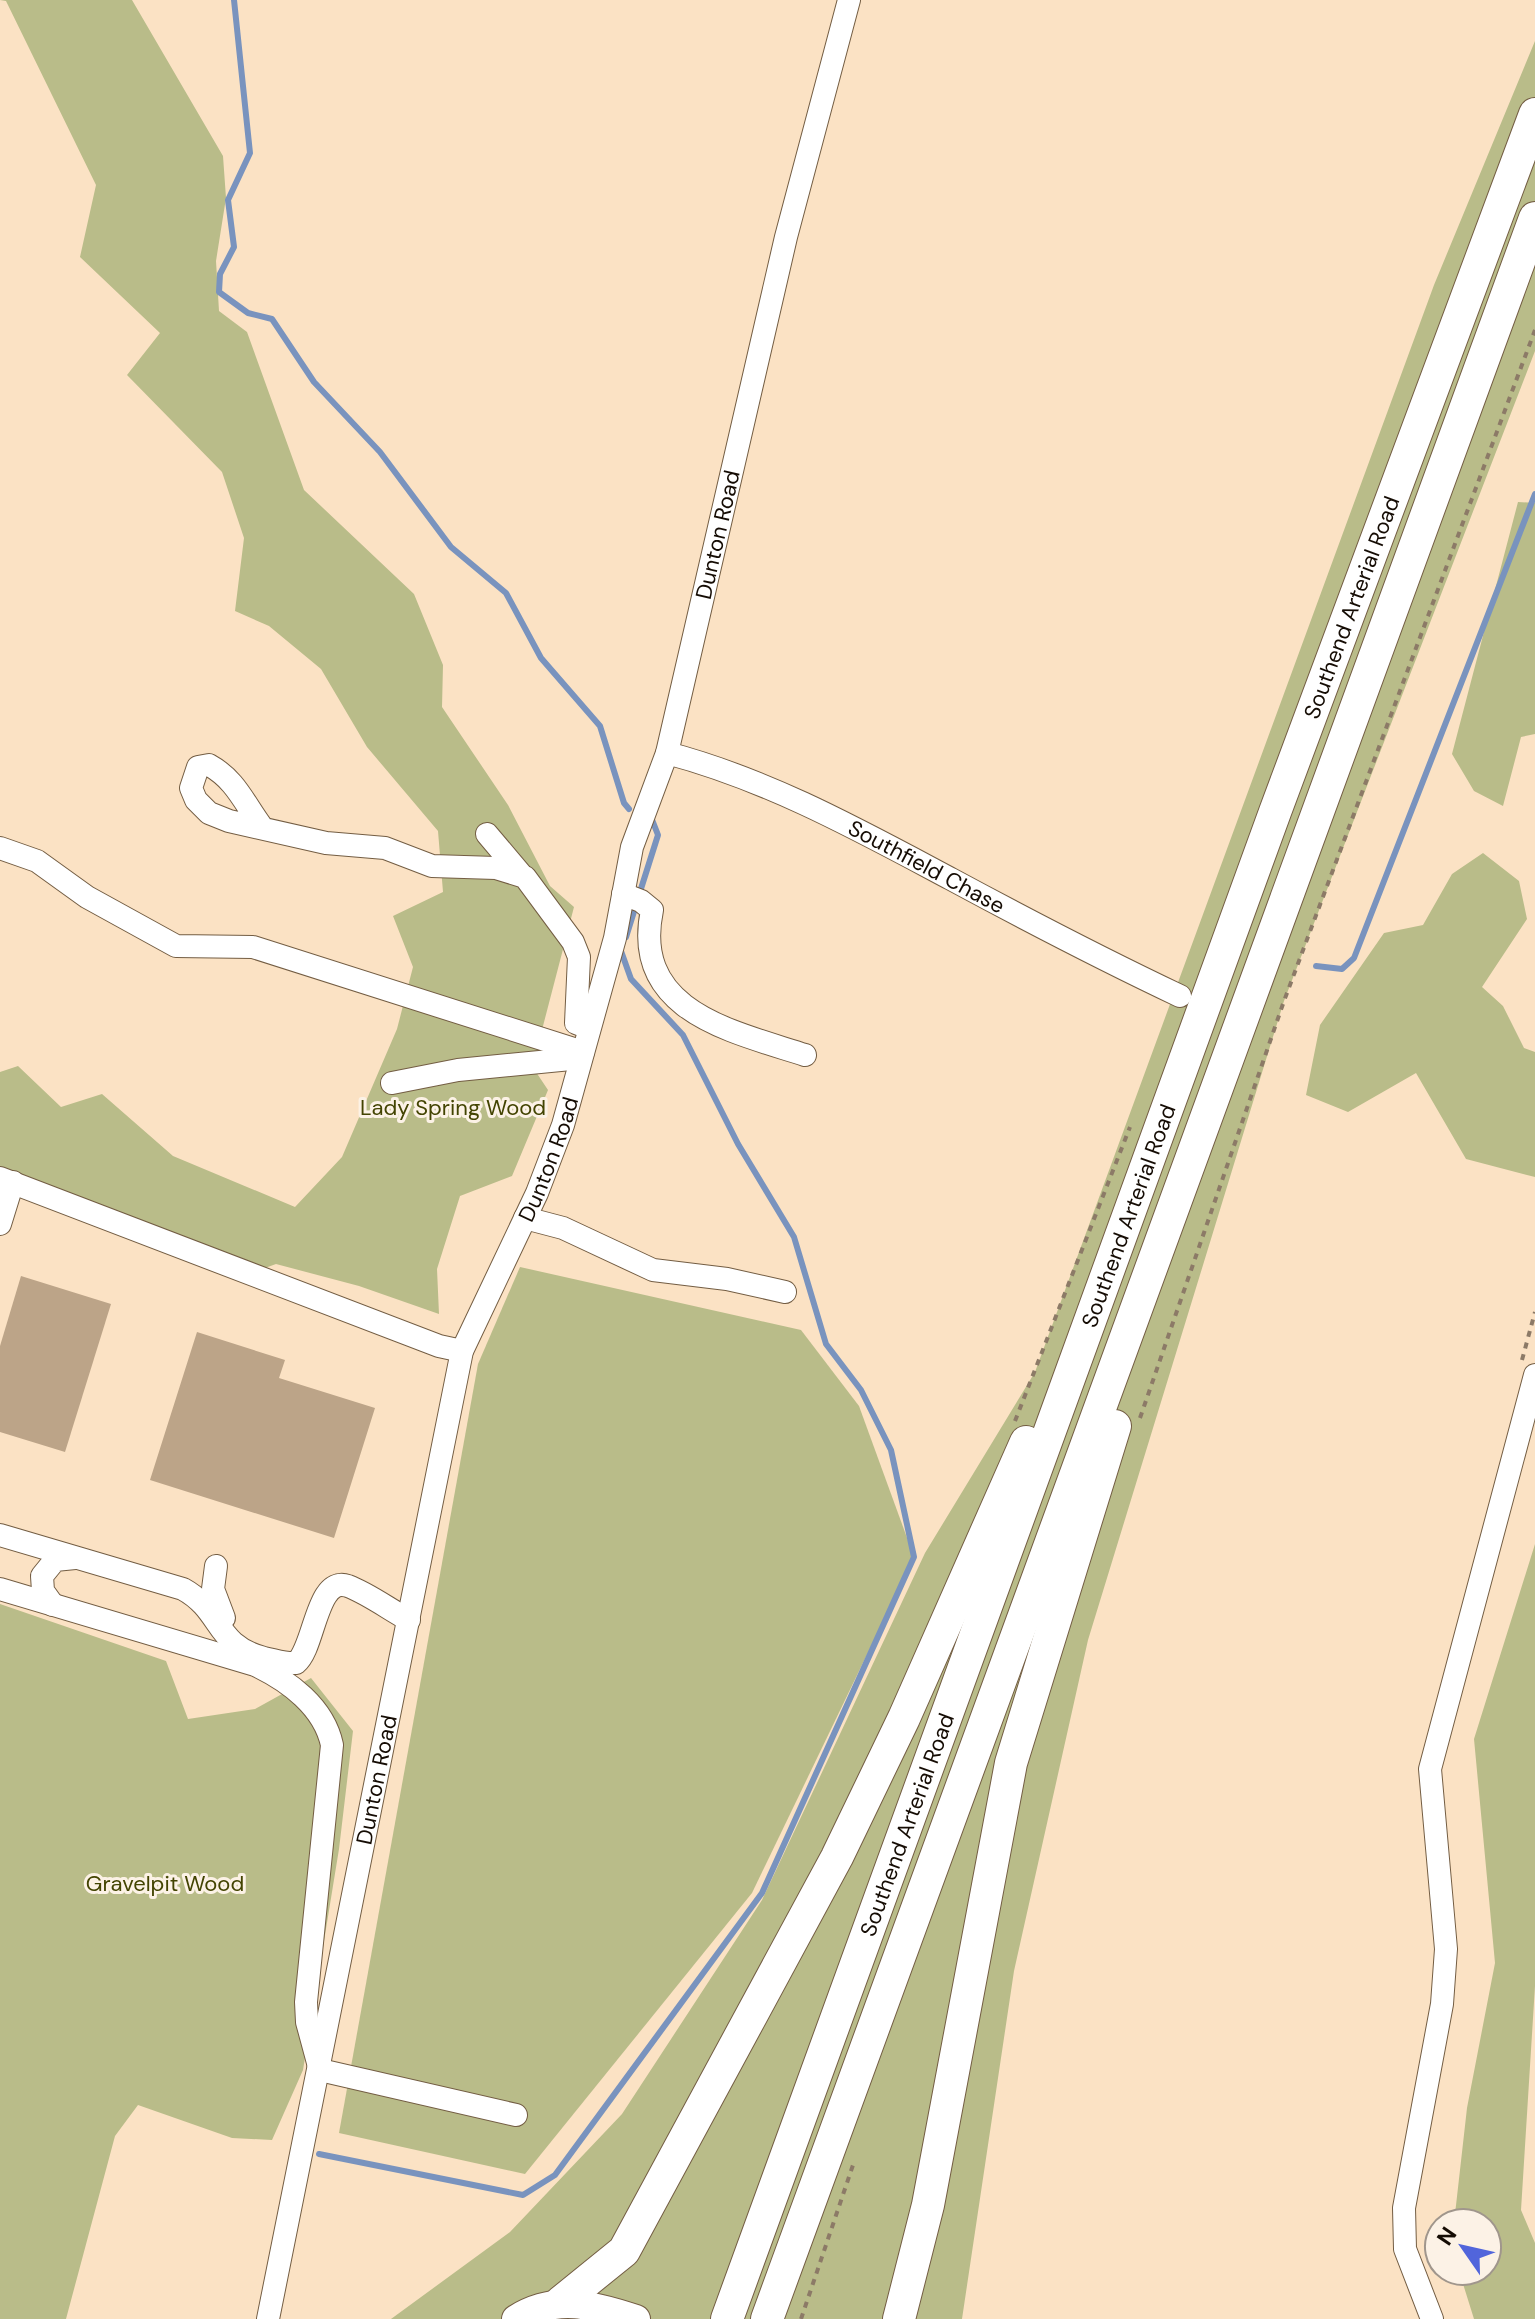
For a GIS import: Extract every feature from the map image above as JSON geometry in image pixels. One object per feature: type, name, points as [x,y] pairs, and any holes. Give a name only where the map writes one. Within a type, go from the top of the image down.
[{"type":"highway","name":"Southend Arterial Road","points":[[727,2319],[1192,1001],[1535,114]]},
{"type":"highway","name":"Southend Arterial Road","points":[[767,2319],[1535,218]]},
{"type":"highway","points":[[561,2302],[624,2251],[837,1857],[904,1718],[1027,1439],[1192,1001]]},
{"type":"highway","points":[[899,2319],[931,2190],[1011,1763],[1200,1135]]},
{"type":"main road","points":[[516,2319],[533,2308],[561,2302],[596,2306],[636,2319]]},
{"type":"street","name":"Dunton Road","points":[[268,2319],[462,1351],[525,1218],[563,1125],[623,894],[632,847],[667,753],[786,237],[849,0]]},
{"type":"street","name":"Southfield Chase","points":[[667,753],[720,767],[801,800],[1086,952],[1192,1001]]},
{"type":"street","points":[[262,827],[326,843],[385,848],[432,866],[496,868],[520,873]]},
{"type":"street","points":[[487,834],[573,942],[579,957],[576,1023],[589,1028]]},
{"type":"street","points":[[0,848],[37,861],[87,897],[176,946],[253,947],[582,1055]]},
{"type":"street","points":[[623,894],[641,901],[652,910],[646,938],[654,972],[691,1011],[709,1023],[805,1055]]},
{"type":"street","points":[[392,1083],[458,1070],[582,1055]]},
{"type":"street","points":[[0,1224],[4,1182],[439,1346],[462,1351]]},
{"type":"street","points":[[525,1218],[563,1228],[653,1270],[727,1279],[785,1292]]},
{"type":"street","points":[[1432,2319],[1405,2249],[1404,2208],[1442,2004],[1446,1949],[1430,1769],[1535,1375]]},
{"type":"street","points":[[0,1535],[190,1592],[204,1604],[234,1646],[249,1654],[287,1663],[298,1662],[307,1650],[324,1596],[338,1586],[347,1586],[409,1620]]},
{"type":"street","points":[[53,1605],[43,1591],[42,1576],[55,1560],[78,1558]]},
{"type":"street","points":[[216,1566],[214,1596],[221,1614],[249,1654]]},
{"type":"street","points":[[0,1589],[255,1665],[284,1681],[322,1716],[332,1745],[332,1768],[313,1913],[306,2002],[307,2022],[320,2070],[516,2115]]},
{"type":"path","points":[[1139,1420],[1284,1001],[1535,330]]},
{"type":"green space","name":"Lady Spring Wood","points":[[0,0],[132,0],[223,156],[226,198],[216,261],[219,311],[247,332],[304,490],[414,594],[443,665],[442,707],[508,805],[550,886],[574,907],[543,1026],[536,1072],[548,1090],[512,1176],[460,1196],[437,1269],[439,1314],[359,1286],[276,1264],[265,1268],[0,1175],[0,1072],[18,1066],[61,1107],[102,1094],[173,1156],[295,1207],[342,1157],[397,1029],[413,967],[393,916],[443,892],[438,831],[367,747],[321,669],[269,626],[235,611],[244,538],[222,472],[127,375],[160,333],[80,257],[96,185],[6,1]]},
{"type":"green space","points":[[1535,41],[1535,351],[1284,1001],[1088,1640],[1014,1971],[962,2319],[391,2319],[510,2232],[622,2114],[762,1900],[925,1553],[1035,1372],[1434,285]]},
{"type":"green space","points":[[1518,502],[1535,503],[1535,734],[1521,737],[1503,806],[1474,791],[1452,754]]},
{"type":"green space","points":[[1483,853],[1519,881],[1527,919],[1482,987],[1503,1006],[1524,1048],[1535,1052],[1535,1177],[1466,1159],[1416,1073],[1348,1112],[1306,1095],[1320,1025],[1384,933],[1423,925],[1452,874]]},
{"type":"green space","points":[[520,1267],[801,1330],[859,1406],[914,1557],[752,1893],[525,2174],[339,2133],[478,1364]]},
{"type":"green space","points":[[1535,1544],[1535,1986],[1521,2210],[1535,2243],[1535,2319],[1474,2319],[1464,2287],[1503,2287],[1503,2207],[1456,2207],[1467,2108],[1495,1963],[1474,1739]]},
{"type":"green space","name":"Gravelpit Wood","points":[[0,1604],[166,1661],[188,1719],[255,1709],[311,1678],[353,1731],[339,1849],[303,2070],[272,2140],[232,2138],[138,2105],[115,2136],[66,2319],[0,2319]]},
{"type":"building","points":[[21,1276],[111,1304],[65,1452],[0,1432],[0,1346]]},
{"type":"building","points":[[197,1332],[285,1360],[279,1378],[375,1408],[334,1538],[150,1480]]},
{"type":"waterway","points":[[234,0],[250,153],[228,200],[234,247],[220,274],[219,292],[248,313],[272,319],[314,382],[380,452],[451,547],[506,593],[541,658],[600,726],[624,803],[629,809]]},
{"type":"waterway","points":[[1316,966],[1342,969],[1354,958],[1535,494]]},
{"type":"waterway","points":[[639,895],[658,835],[651,817]]},
{"type":"waterway","points":[[626,937],[636,905]]},
{"type":"waterway","points":[[319,2154],[523,2195],[555,2175],[762,1893],[914,1557],[891,1450],[861,1390],[826,1344],[794,1237],[738,1144],[683,1035],[631,979],[621,951]]}]
